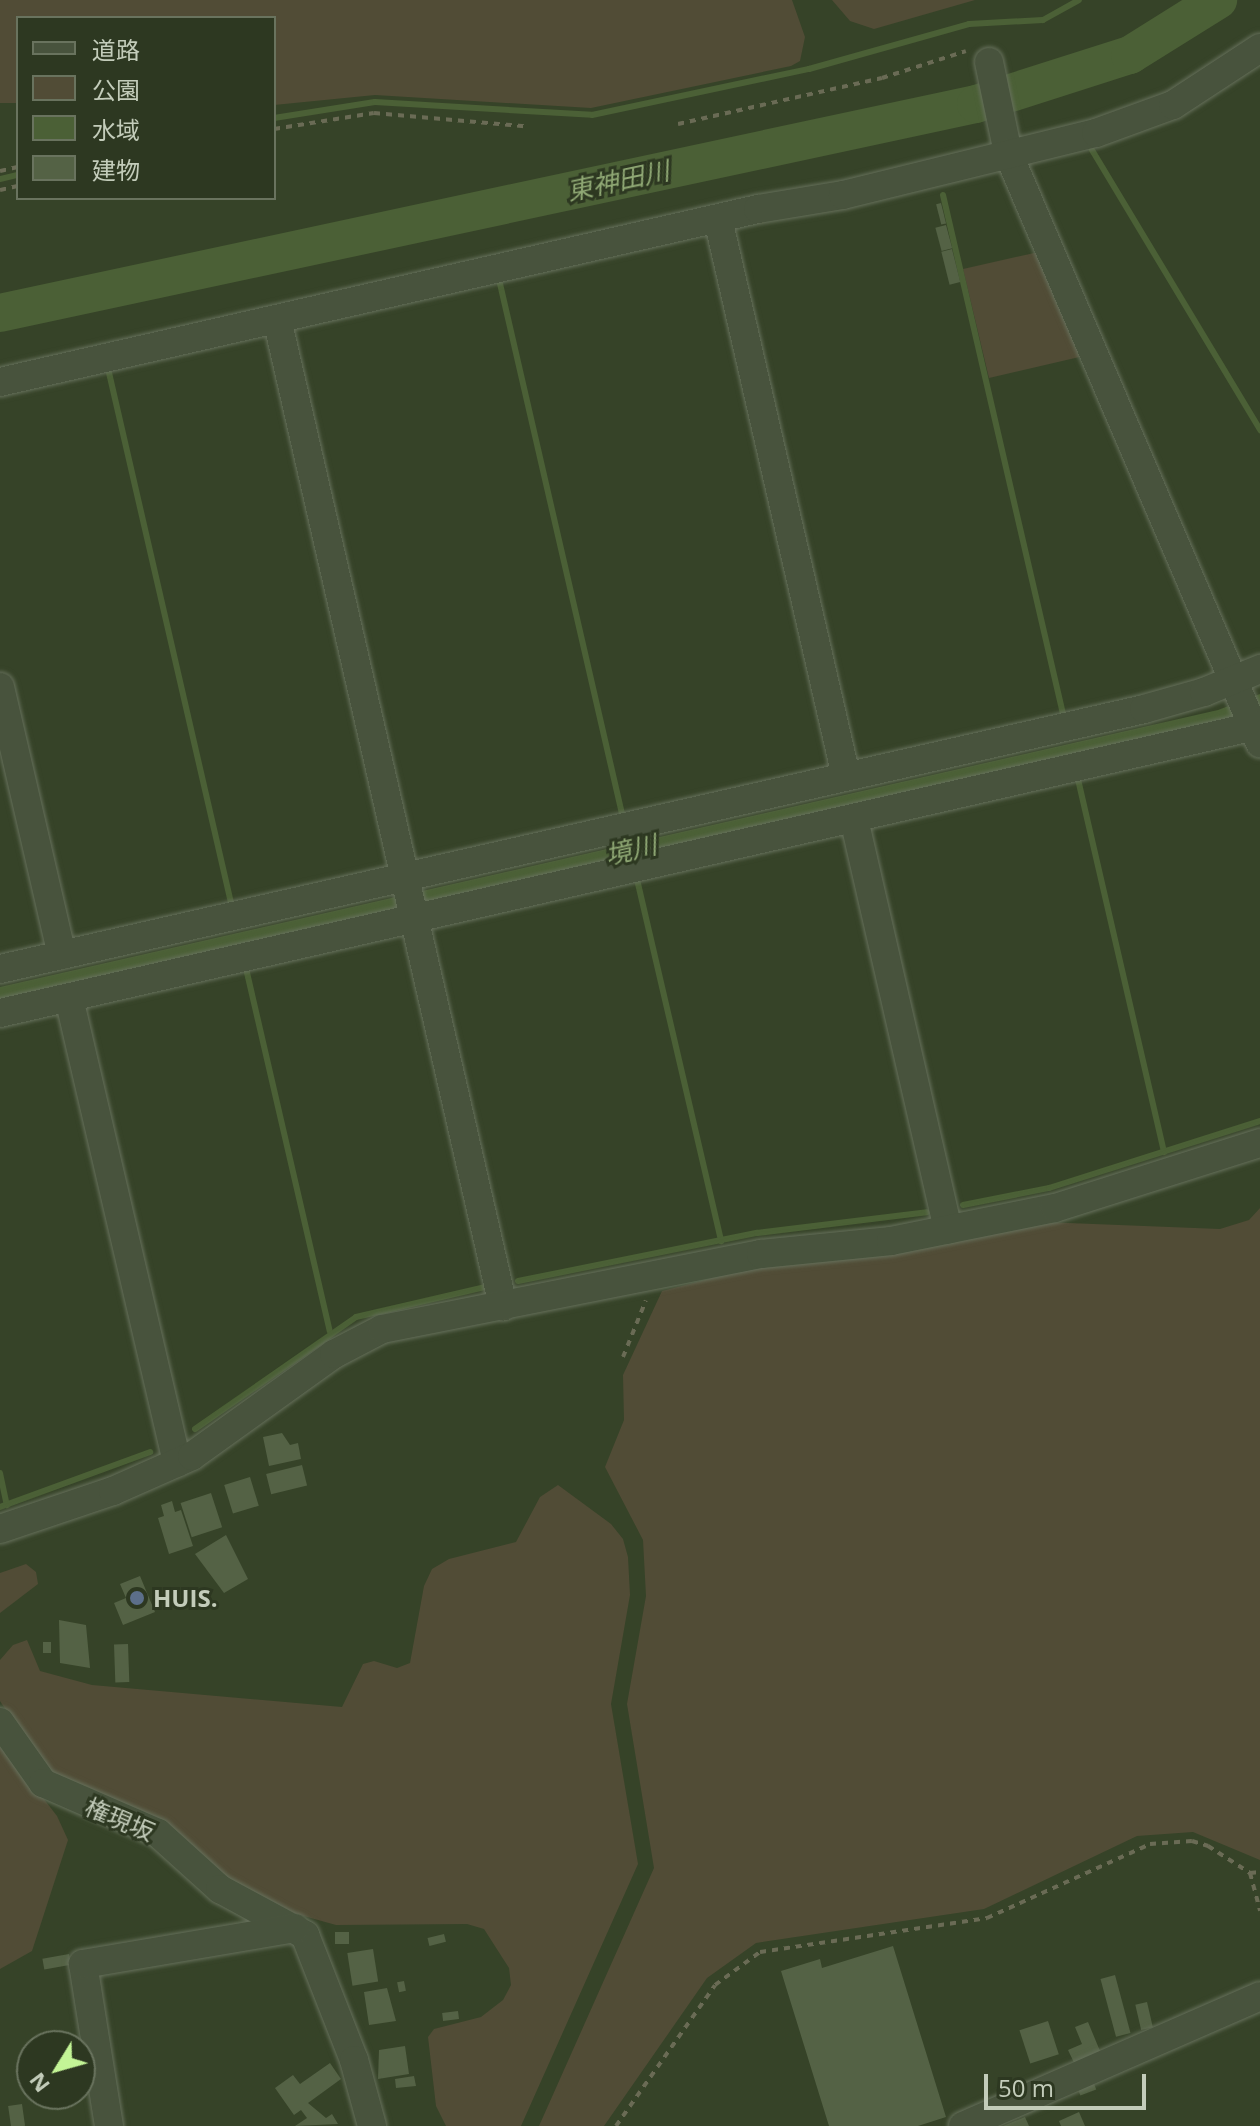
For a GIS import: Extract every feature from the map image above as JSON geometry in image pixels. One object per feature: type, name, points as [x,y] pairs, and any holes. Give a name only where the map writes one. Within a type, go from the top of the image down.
[{"type":"street","points":[[0,382],[718,219],[843,195],[1006,146],[1154,113],[1260,48]]},
{"type":"street","points":[[989,62],[1006,146],[1250,715]]},
{"type":"street","points":[[718,219],[846,776]]},
{"type":"street","points":[[277,319],[503,1306]]},
{"type":"street","points":[[1250,715],[1260,669]]},
{"type":"street","points":[[0,687],[62,955]]},
{"type":"street","points":[[0,1013],[69,998],[846,776],[1175,701],[1250,715]]},
{"type":"street","points":[[0,969],[62,955],[411,899],[854,819],[1250,715]]},
{"type":"street","points":[[854,819],[948,1229]]},
{"type":"street","points":[[69,998],[177,1463]]},
{"type":"street","points":[[0,1529],[99,1497],[177,1463],[365,1336],[761,1254],[873,1243],[1055,1208],[1260,1143]]},
{"type":"street","name":"権現坂","points":[[0,1722],[43,1783],[158,1833],[220,1889],[295,1927]]},
{"type":"street","points":[[109,2126],[83,1964],[295,1927],[313,1947],[372,2126]]},
{"type":"street","points":[[963,2126],[1260,1996]]},
{"type":"path","points":[[678,124],[882,78],[984,43],[989,62]]},
{"type":"path","points":[[276,129],[374,113],[524,126]]},
{"type":"path","points":[[623,1357],[646,1302],[644,1279]]},
{"type":"path","points":[[616,2126],[715,1985],[760,1952],[987,1918],[1139,1846],[1192,1841],[1250,1873],[1260,1872]]},
{"type":"path","points":[[1250,1873],[1260,1911]]},
{"type":"green space","points":[[0,0],[792,0],[805,37],[800,61],[791,66],[591,108],[375,95],[276,105],[276,16],[16,16],[16,103],[0,103]]},
{"type":"green space","points":[[832,0],[975,0],[874,29],[850,21]]},
{"type":"green space","points":[[1043,251],[1088,355],[989,378],[963,269]]},
{"type":"green space","points":[[1260,1208],[1260,1860],[1193,1832],[1137,1836],[984,1909],[756,1943],[707,1978],[604,2126],[539,2126],[654,1868],[627,1704],[646,1596],[643,1540],[605,1467],[624,1420],[623,1375],[662,1291],[763,1265],[1043,1222],[1220,1229],[1249,1220]]},
{"type":"green space","points":[[558,1485],[611,1524],[623,1539],[628,1557],[630,1595],[611,1704],[638,1864],[521,2126],[446,2126],[436,2106],[428,2037],[434,2029],[481,2017],[503,2000],[511,1985],[509,1968],[484,1929],[467,1924],[336,1925],[275,1908],[63,1783],[41,1764],[0,1701],[0,1660],[13,1645],[27,1640],[40,1671],[92,1685],[342,1707],[363,1664],[374,1661],[397,1668],[410,1663],[424,1586],[432,1569],[449,1559],[516,1542],[540,1497]]},
{"type":"green space","points":[[26,1564],[36,1572],[38,1584],[0,1613],[0,1573]]},
{"type":"green space","points":[[0,1742],[57,1816],[68,1840],[32,1951],[0,1969]]},
{"type":"water","name":"境川","points":[[1260,694],[1260,708],[1248,714],[0,1000],[0,987],[1218,710]]},
{"type":"building","points":[[941,203],[946,223],[941,225],[936,204]]},
{"type":"building","points":[[946,225],[952,248],[942,251],[935,228]]},
{"type":"building","points":[[952,249],[960,282],[950,285],[941,252]]},
{"type":"building","points":[[282,1433],[290,1445],[298,1443],[301,1459],[269,1466],[263,1437]]},
{"type":"building","points":[[302,1465],[307,1485],[271,1494],[266,1474]]},
{"type":"building","points":[[250,1477],[259,1506],[233,1514],[224,1485]]},
{"type":"building","points":[[211,1493],[222,1527],[192,1537],[181,1503]]},
{"type":"building","points":[[172,1501],[175,1512],[181,1510],[193,1546],[169,1554],[158,1518],[164,1516],[161,1505]]},
{"type":"building","points":[[226,1535],[248,1579],[224,1593],[195,1554]]},
{"type":"building","points":[[140,1576],[155,1612],[123,1625],[114,1603],[126,1598],[120,1584]]},
{"type":"building","points":[[59,1620],[86,1625],[90,1668],[60,1663]]},
{"type":"building","points":[[43,1642],[51,1642],[51,1653],[43,1653]]},
{"type":"building","points":[[114,1644],[128,1644],[129,1682],[115,1682]]},
{"type":"building","points":[[335,1932],[349,1932],[349,1944],[335,1944]]},
{"type":"building","points":[[444,1934],[446,1942],[429,1946],[428,1938]]},
{"type":"building","points":[[893,1946],[946,2117],[918,2126],[829,2126],[781,1971],[820,1959],[822,1968]]},
{"type":"building","points":[[373,1949],[378,1982],[352,1986],[347,1953]]},
{"type":"building","points":[[69,1954],[71,1965],[44,1970],[42,1959]]},
{"type":"building","points":[[1115,1975],[1131,2033],[1116,2037],[1101,1979]]},
{"type":"building","points":[[404,1981],[406,1991],[399,1992],[397,1982]]},
{"type":"building","points":[[387,1988],[396,2021],[369,2025],[364,1992]]},
{"type":"building","points":[[1147,2002],[1153,2027],[1141,2030],[1135,2005]]},
{"type":"building","points":[[458,2011],[459,2019],[443,2021],[442,2013]]},
{"type":"building","points":[[1048,2021],[1059,2054],[1030,2064],[1019,2030]]},
{"type":"building","points":[[1088,2022],[1100,2051],[1076,2067],[1068,2050],[1082,2044],[1075,2027]]},
{"type":"building","points":[[405,2046],[409,2074],[378,2079],[379,2050]]},
{"type":"building","points":[[330,2063],[341,2079],[308,2103],[326,2118],[332,2114],[338,2124],[295,2126],[307,2118],[301,2110],[294,2115],[275,2088],[293,2075],[300,2084]]},
{"type":"building","points":[[414,2076],[416,2086],[396,2088],[395,2079]]},
{"type":"building","points":[[1093,2081],[1096,2089],[1080,2095],[1077,2087]]},
{"type":"building","points":[[16,2105],[16,2110],[23,2110],[25,2126],[11,2126],[8,2106]]},
{"type":"building","points":[[1079,2112],[1085,2126],[1061,2126],[1059,2121]]},
{"type":"building","points":[[1025,2117],[1029,2126],[1003,2126]]},
{"type":"waterway","points":[[276,118],[375,102],[592,115],[809,69],[969,24],[1043,20],[1079,0]]},
{"type":"waterway","name":"東神田川","points":[[0,313],[976,104],[1130,55],[1218,0]]},
{"type":"waterway","points":[[1092,150],[1260,430]]},
{"type":"waterway","points":[[0,179],[16,175]]},
{"type":"waterway","points":[[943,195],[1063,714]]},
{"type":"waterway","points":[[498,275],[622,814]]},
{"type":"waterway","points":[[107,364],[231,903]]},
{"type":"waterway","points":[[1077,775],[1164,1152]]},
{"type":"waterway","name":"境川","points":[[636,875],[721,1241]]},
{"type":"waterway","points":[[245,964],[330,1331]]},
{"type":"waterway","points":[[963,1205],[1049,1188],[1260,1121]]},
{"type":"waterway","points":[[518,1281],[757,1233],[927,1212]]},
{"type":"waterway","points":[[195,1429],[356,1317],[485,1287]]},
{"type":"waterway","points":[[0,1507],[150,1452]]},
{"type":"waterway","points":[[0,1473],[7,1505]]},
{"type":"place","name":"HUIS.","points":[[137,1598]]}]
